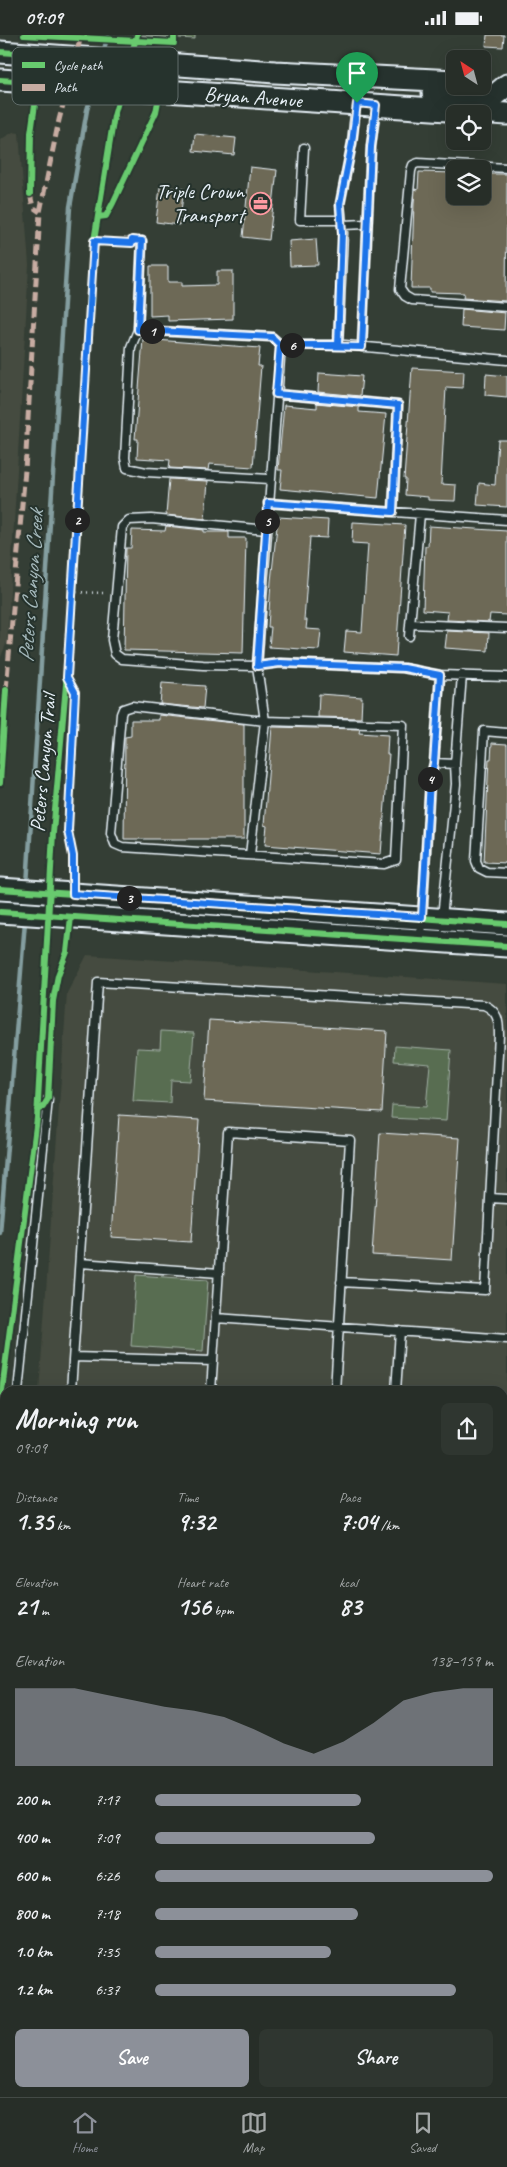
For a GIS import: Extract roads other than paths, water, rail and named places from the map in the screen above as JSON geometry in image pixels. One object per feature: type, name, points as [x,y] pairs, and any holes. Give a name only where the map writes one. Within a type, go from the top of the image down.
[{"type":"main road","name":"Bryan Avenue","points":[[178,65],[275,72],[446,81]]},
{"type":"main road","points":[[491,83],[507,84]]},
{"type":"main road","points":[[366,104],[366,95],[388,90],[495,95],[507,84]]},
{"type":"main road","name":"Bryan Avenue","points":[[178,92],[507,114]]},
{"type":"main road","points":[[0,889],[434,930],[507,946]]},
{"type":"main road","points":[[0,912],[55,916],[434,930],[507,924]]},
{"type":"lane","points":[[338,345],[340,204],[352,143],[366,104]]},
{"type":"lane","points":[[362,347],[367,224],[366,104]]},
{"type":"lane","points":[[304,148],[300,220],[367,224]]},
{"type":"lane","points":[[507,168],[418,163],[413,165],[410,171],[400,289],[405,296],[412,300],[507,307]]},
{"type":"lane","points":[[142,241],[138,330],[131,347],[125,458],[127,468],[146,472],[269,479]]},
{"type":"lane","points":[[138,330],[272,337],[280,345],[338,345],[507,360]]},
{"type":"lane","points":[[250,855],[265,721],[257,666],[280,345]]},
{"type":"lane","points":[[276,394],[398,405],[393,512]]},
{"type":"lane","points":[[268,503],[507,520]]},
{"type":"lane","points":[[409,637],[420,514]]},
{"type":"lane","points":[[266,530],[151,519],[129,520],[122,527],[112,640],[116,654],[122,659],[203,665],[257,666],[280,663],[394,667],[440,675],[507,677]]},
{"type":"lane","points":[[410,624],[507,628]]},
{"type":"lane","points":[[434,930],[430,781],[434,763],[440,675]]},
{"type":"lane","points":[[434,930],[456,784],[455,764],[462,675]]},
{"type":"lane","points":[[132,706],[265,721],[403,725],[396,860],[384,865],[122,847],[115,844],[111,833],[121,713],[123,709],[132,706]]},
{"type":"lane","points":[[507,733],[484,731],[476,861],[479,868],[487,872],[507,873]]},
{"type":"lane","points":[[434,763],[455,764]]},
{"type":"lane","points":[[71,1386],[98,982],[484,1005],[491,1008],[497,1015],[499,1024],[485,1290],[342,1282]]},
{"type":"lane","points":[[19,1386],[48,1099]]},
{"type":"lane","points":[[211,1386],[228,1132],[350,1140],[335,1386]]},
{"type":"lane","points":[[490,1199],[507,1199]]},
{"type":"lane","points":[[80,1263],[219,1273]]},
{"type":"lane","points":[[216,1318],[507,1339]]},
{"type":"lane","points":[[396,1386],[400,1331]]},
{"type":"lane","points":[[74,1357],[213,1361]]},
{"type":"waterway","name":"Peters Canyon Creek","points":[[105,47],[108,35]]},
{"type":"waterway","name":"Peters Canyon Creek","points":[[27,885],[70,207],[88,105]]},
{"type":"waterway","name":"Peters Canyon Creek","points":[[0,1233],[25,921]]},
{"type":"place","name":"Triple Crown Transport","points":[[260,203]]}]
